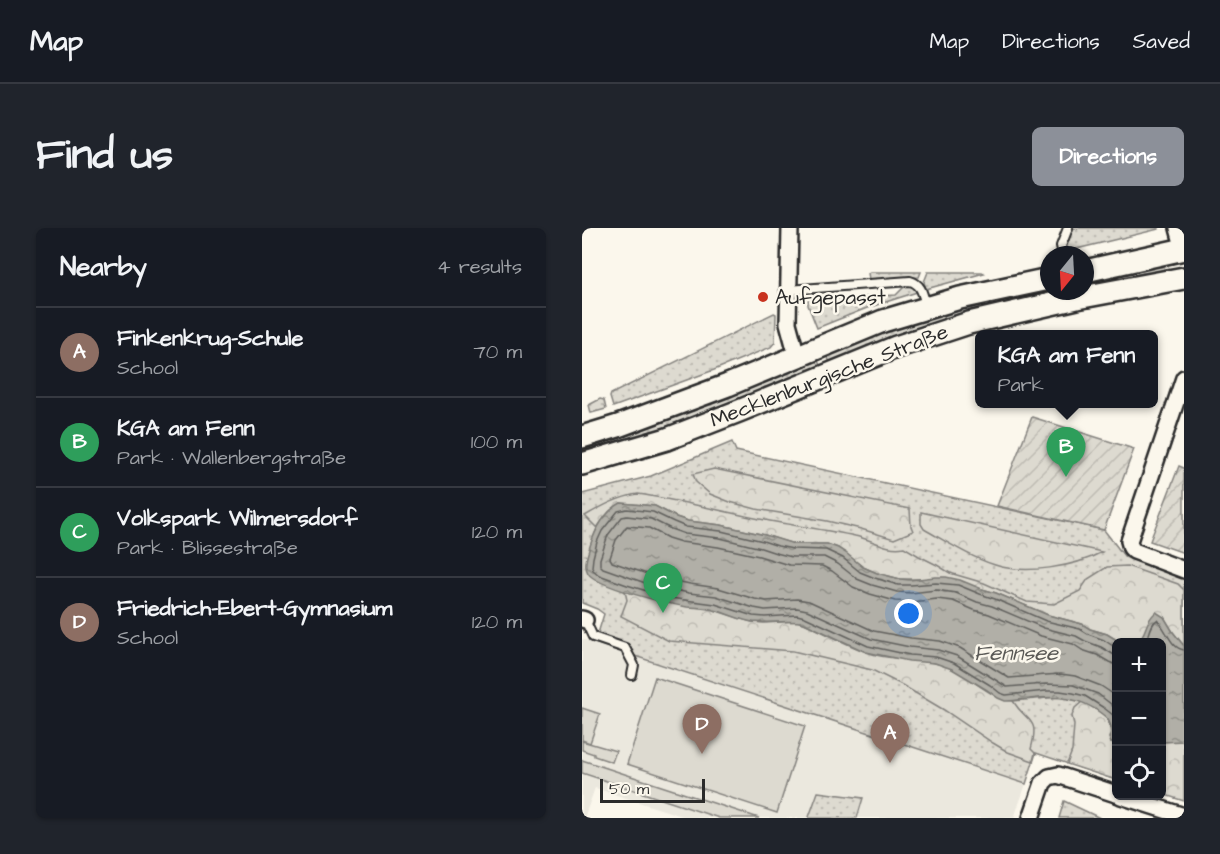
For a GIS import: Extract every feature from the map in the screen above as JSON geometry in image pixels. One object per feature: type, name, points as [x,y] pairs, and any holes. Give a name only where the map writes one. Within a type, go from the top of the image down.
[{"type":"main road","points":[[1094,269],[1184,249]]},
{"type":"main road","name":"Mecklenburgische Straße","points":[[582,464],[667,439],[896,347],[969,323],[1077,298],[1184,278]]},
{"type":"main road","name":"Mecklenburgische Straße","points":[[582,437],[728,385],[883,321],[960,298],[1040,281]]},
{"type":"street","points":[[790,228],[788,323],[797,356]]},
{"type":"street","points":[[1178,228],[1184,249]]},
{"type":"street","points":[[1184,378],[1129,541],[1134,551],[1184,570]]},
{"type":"street","points":[[1031,818],[1043,783],[1049,777],[1058,775],[1112,793]]},
{"type":"street","points":[[1136,800],[1184,816]]},
{"type":"lane","points":[[1061,246],[1068,228]]},
{"type":"lane","points":[[788,290],[910,281],[916,283],[920,288],[926,307]]},
{"type":"lane","points":[[584,620],[593,637],[625,648],[634,665],[632,675]]},
{"type":"shaded area","points":[[582,639],[1026,784],[1014,818],[688,818],[595,788],[584,818],[582,818]]},
{"type":"green space","points":[[1072,228],[1159,228],[1089,246],[1066,245]]},
{"type":"green space","points":[[1163,265],[1165,271],[1094,285],[1094,280]]},
{"type":"green space","points":[[921,272],[919,277],[869,279],[868,273]]},
{"type":"green space","points":[[928,272],[984,273],[926,289],[924,282]]},
{"type":"green space","points":[[910,285],[917,292],[867,308],[817,328],[808,305],[808,293],[813,294],[819,300],[896,295],[905,286]]},
{"type":"green space","points":[[1040,291],[1040,296],[962,314],[927,325],[830,363],[827,355],[936,315]]},
{"type":"green space","points":[[776,314],[775,342],[771,347],[613,407],[611,394]]},
{"type":"green space","points":[[817,359],[821,367],[684,423],[582,456],[582,451],[688,412]]},
{"type":"green space","points":[[600,399],[604,400],[606,409],[591,413],[589,405]]},
{"type":"green space","points":[[1032,417],[1134,449],[1104,530],[997,506]]},
{"type":"green space","points":[[732,442],[736,451],[1104,530],[1125,557],[1184,578],[1184,646],[1180,642],[1166,642],[1166,638],[1114,638],[1107,634],[597,528],[587,557],[597,580],[625,591],[1013,701],[1059,697],[1082,702],[1112,743],[1112,779],[1036,753],[1026,784],[595,643],[604,614],[582,603],[582,494],[651,476]]},
{"type":"green space","points":[[1179,466],[1184,468],[1184,553],[1150,541]]},
{"type":"green space","points":[[714,469],[910,509],[913,531],[894,539],[827,521],[756,509],[730,502],[710,494],[696,482],[693,474]]},
{"type":"green space","points":[[638,494],[682,502],[861,537],[886,546],[904,547],[950,573],[984,583],[1027,602],[1054,604],[1080,591],[1088,579],[1107,567],[1127,566],[1178,584],[1184,590],[1184,646],[1164,617],[1141,638],[1114,638],[1082,624],[1048,615],[982,589],[922,579],[900,579],[877,573],[863,567],[838,548],[827,544],[794,544],[721,525],[688,521],[655,506],[621,503],[609,512],[597,528],[585,516],[604,505]]},
{"type":"green space","points":[[921,512],[1102,552],[1078,562],[1050,568],[1007,568],[977,558],[924,529],[921,524]]},
{"type":"green space","points":[[625,591],[669,603],[714,610],[752,622],[797,621],[876,655],[944,665],[990,693],[1013,701],[1033,725],[1031,749],[1035,753],[1033,761],[1008,752],[944,710],[872,670],[793,651],[669,641],[621,616],[627,600]]},
{"type":"green space","points":[[655,677],[805,726],[777,813],[627,764]]},
{"type":"green space","points":[[1082,702],[1102,713],[1108,722],[1112,743],[1112,779],[1067,764],[1072,751],[1074,725],[1072,716],[1075,708]]},
{"type":"green space","points":[[582,708],[600,714],[590,743],[582,740]]},
{"type":"green space","points":[[582,741],[616,751],[612,762],[582,750]]},
{"type":"green space","points":[[1184,741],[1184,801],[1166,795],[1166,742]]},
{"type":"green space","points":[[582,760],[759,818],[719,818],[582,773]]},
{"type":"green space","points":[[818,792],[863,798],[857,818],[810,818]]},
{"type":"green space","points":[[1064,801],[1100,818],[1059,818]]},
{"type":"water","name":"Fennsee","points":[[621,503],[655,506],[688,521],[721,525],[794,544],[827,544],[838,548],[863,567],[877,573],[910,580],[946,577],[960,580],[1048,615],[1082,624],[1107,634],[1114,638],[1112,743],[1109,738],[1110,724],[1105,716],[1094,708],[1076,701],[1049,698],[1005,701],[952,669],[935,663],[909,661],[866,652],[804,623],[753,622],[711,609],[687,607],[650,599],[604,584],[588,573],[586,560],[598,527],[615,506]]},
{"type":"water","points":[[1156,612],[1164,617],[1184,646],[1184,741],[1166,742],[1166,638],[1141,638]]},
{"type":"place","name":"Aufgepasst","points":[[763,297]]},
{"type":"place","name":"KGA am Fenn","points":[[1066,477]]},
{"type":"place","name":"Volkspark Wilmersdorf","points":[[663,613]]},
{"type":"place","name":"Friedrich-Ebert-Gymnasium","points":[[702,754]]},
{"type":"place","name":"Finkenkrug-Schule","points":[[890,763]]}]
